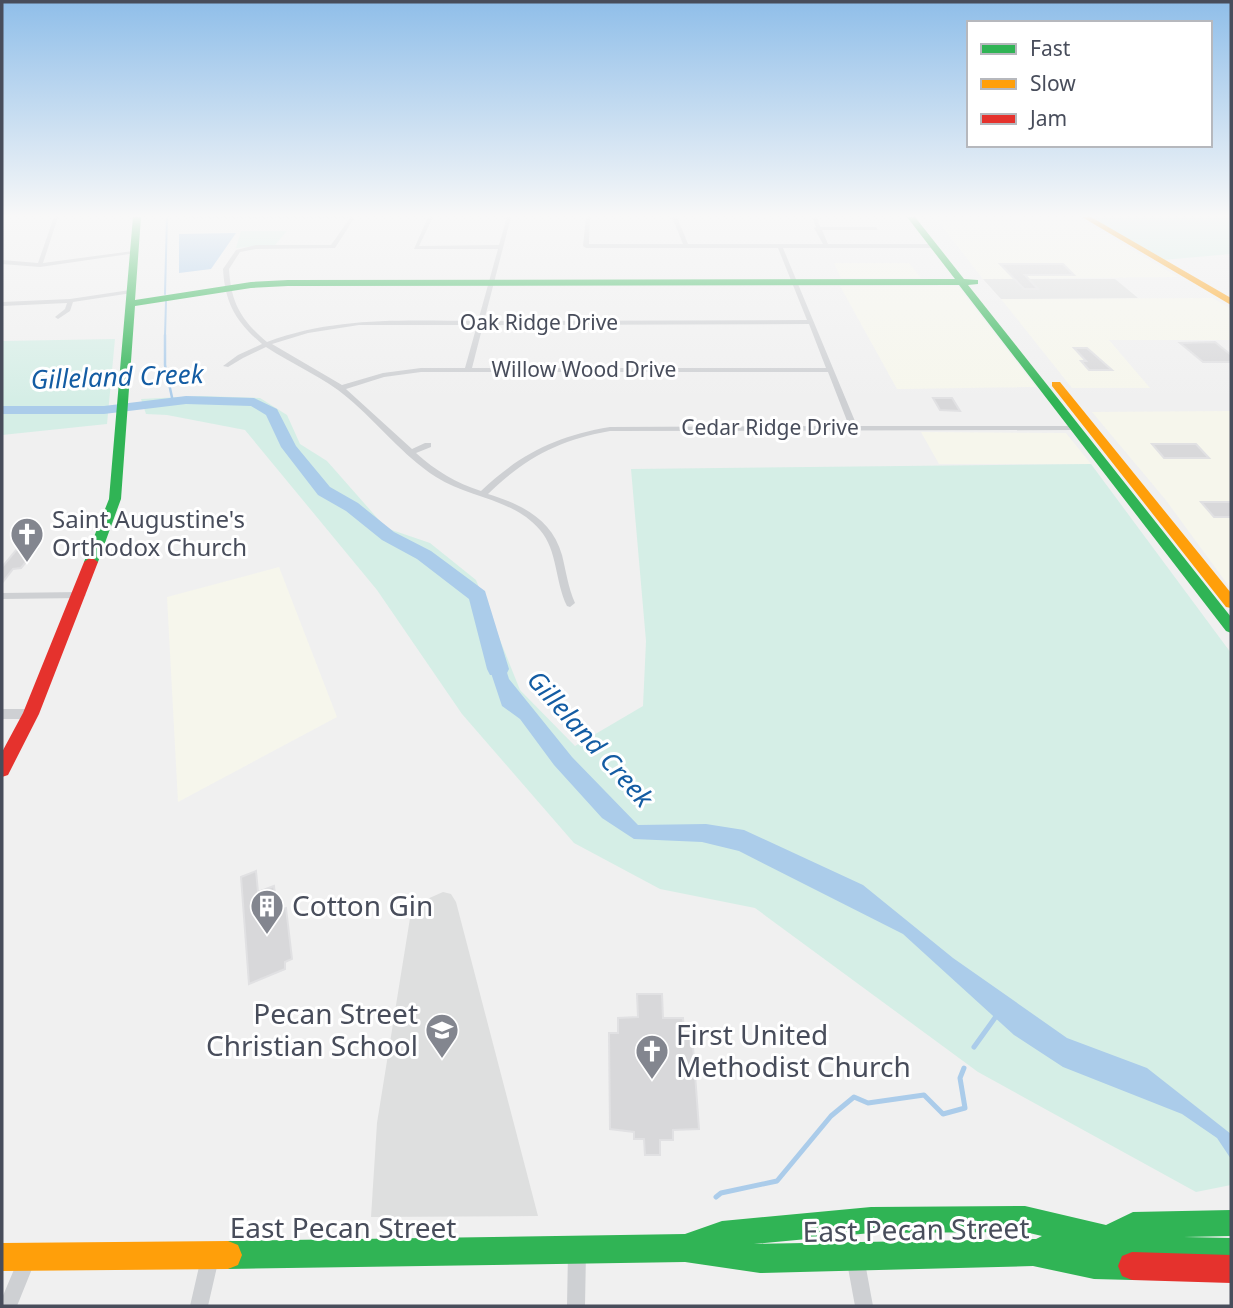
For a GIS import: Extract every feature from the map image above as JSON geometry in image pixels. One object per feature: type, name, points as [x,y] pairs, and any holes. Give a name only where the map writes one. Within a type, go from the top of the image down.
[{"type":"main road","points":[[2,769],[31,714],[81,595],[115,499],[132,278]]},
{"type":"main road","points":[[965,278],[1231,603]]},
{"type":"main road","points":[[966,278],[1075,428],[1231,627]]},
{"type":"main road","points":[[1190,278],[1231,302]]},
{"type":"main road","points":[[130,298],[288,283],[969,282]]},
{"type":"main road","name":"East Pecan Street","points":[[685,1248],[722,1234],[872,1220],[1025,1219],[1108,1238],[1185,1251],[1231,1252]]},
{"type":"main road","points":[[1033,1252],[1108,1238],[1133,1225],[1231,1223]]},
{"type":"main road","name":"East Pecan Street","points":[[2,1257],[577,1252],[685,1248],[760,1259],[1033,1252],[1094,1265],[1231,1269]]},
{"type":"street","points":[[227,278],[230,302],[243,323],[270,345],[341,388],[436,474],[520,508],[543,527],[556,547],[563,588],[570,603]]},
{"type":"street","points":[[468,370],[493,278]]},
{"type":"street","points":[[792,278],[854,428]]},
{"type":"street","points":[[2,304],[130,298]]},
{"type":"street","points":[[58,317],[68,310],[70,301]]},
{"type":"street","name":"Oak Ridge Drive","points":[[226,366],[237,358],[316,329],[359,323],[810,322]]},
{"type":"street","name":"Willow Wood Drive","points":[[341,388],[405,372],[830,370]]},
{"type":"street","name":"Cedar Ridge Drive","points":[[484,494],[504,472],[529,454],[557,441],[595,431],[1075,428]]},
{"type":"street","points":[[412,452],[428,445]]},
{"type":"street","points":[[1125,492],[1143,493]]},
{"type":"street","points":[[2,596],[81,595]]},
{"type":"street","points":[[2,714],[31,714]]},
{"type":"street","points":[[576,1306],[577,1252]]},
{"type":"street","points":[[199,1306],[211,1255]]},
{"type":"street","points":[[8,1306],[28,1257]]},
{"type":"street","points":[[855,1257],[864,1306]]},
{"type":"shaded area","points":[[982,278],[1077,278],[983,279]]},
{"type":"shaded area","points":[[983,279],[1115,279],[1138,298],[1001,299]]},
{"type":"shaded area","points":[[840,286],[958,286],[1036,387],[897,389]]},
{"type":"shaded area","points":[[1213,298],[1231,309],[1231,340],[1109,340],[1150,388],[1072,388],[1001,299]]},
{"type":"shaded area","points":[[1231,411],[1231,589],[1165,499],[1092,412]]},
{"type":"shaded area","points":[[921,432],[1066,433],[1091,464],[939,464]]},
{"type":"shaded area","points":[[279,567],[337,717],[178,802],[167,597]]},
{"type":"shaded area","name":"Pecan Street Christian School","points":[[443,892],[451,894],[456,902],[538,1216],[371,1217],[377,1123],[411,912],[418,903]]},
{"type":"green space","points":[[115,339],[107,424],[2,435],[2,341]]},
{"type":"green space","points":[[201,396],[260,398],[287,415],[300,444],[327,461],[386,528],[430,543],[476,580],[520,690],[575,746],[643,706],[646,641],[631,469],[1091,464],[1231,653],[1231,1185],[1196,1192],[978,1072],[755,908],[660,889],[574,843],[462,714],[377,590],[245,430],[167,415],[146,414],[141,399]]},
{"type":"water","points":[[481,643],[498,644],[509,679],[572,757],[638,825],[706,824],[744,830],[863,885],[953,958],[1067,1038],[1147,1068],[1231,1134],[1231,1159],[1217,1138],[1182,1114],[1063,1067],[1014,1035],[903,934],[739,851],[702,842],[634,839],[602,818],[554,765],[520,719],[502,706]]},
{"type":"building","points":[[1013,278],[1028,278],[1038,289],[1024,289]]},
{"type":"building","points":[[1215,342],[1231,355],[1231,362],[1203,362],[1180,343]]},
{"type":"building","points":[[1074,348],[1087,348],[1112,370],[1089,370],[1081,361],[1086,361]]},
{"type":"building","points":[[933,398],[952,398],[960,411],[940,410]]},
{"type":"building","points":[[1152,444],[1196,444],[1209,458],[1164,458]]},
{"type":"building","points":[[1201,502],[1231,502],[1231,517],[1214,517]]},
{"type":"building","name":"Saint Augustine's Orthodox Church","points":[[17,549],[37,549],[21,568],[13,569],[2,583],[2,567]]},
{"type":"building","name":"Cotton Gin","points":[[256,871],[258,892],[274,886],[277,911],[286,908],[292,959],[285,962],[285,969],[249,984],[241,877]]},
{"type":"building","name":"First United Methodist Church","points":[[637,994],[662,994],[663,1018],[683,1018],[684,1032],[692,1032],[699,1129],[673,1130],[673,1140],[660,1140],[660,1155],[645,1155],[644,1139],[634,1139],[634,1132],[610,1129],[609,1033],[618,1033],[618,1018],[638,1017]]},
{"type":"waterway","points":[[165,278],[165,294]]},
{"type":"waterway","points":[[165,336],[166,301]]},
{"type":"waterway","points":[[165,336],[165,365],[173,402]]},
{"type":"waterway","name":"Gilleland Creek","points":[[2,410],[104,410],[186,400],[254,402],[272,412],[289,447],[324,491],[352,507],[388,536],[424,555],[478,596],[498,669]]},
{"type":"waterway","points":[[974,1047],[997,1015]]},
{"type":"waterway","points":[[716,1197],[721,1193],[777,1181],[831,1116],[854,1097],[868,1103],[924,1095],[943,1114],[965,1108],[960,1078],[964,1068]]},
{"type":"traffic: fast","points":[[91,562],[115,499],[132,278]]},
{"type":"traffic: fast","points":[[959,278],[1231,627]]},
{"type":"traffic: fast","points":[[129,304],[251,285],[288,283],[975,282]]},
{"type":"traffic: fast","points":[[687,1247],[722,1234],[871,1220],[1025,1219],[1123,1242],[1185,1251],[1231,1252]]},
{"type":"traffic: fast","points":[[1042,1250],[1108,1238],[1133,1225],[1231,1223]]},
{"type":"traffic: fast","points":[[228,1255],[685,1248],[760,1259],[1033,1252],[1094,1265],[1132,1266]]},
{"type":"traffic: slow","points":[[1190,278],[1231,302]]},
{"type":"traffic: slow","points":[[1056,384],[1231,603]]},
{"type":"traffic: slow","points":[[2,1257],[228,1255]]},
{"type":"traffic: jam","points":[[2,769],[31,714],[91,562]]},
{"type":"traffic: jam","points":[[1132,1266],[1231,1269]]},
{"type":"place","name":"Saint Augustine's Orthodox Church","points":[[27,564]]},
{"type":"place","name":"Cotton Gin","points":[[267,936]]},
{"type":"place","name":"Pecan Street Christian School","points":[[442,1060]]},
{"type":"place","name":"First United Methodist Church","points":[[652,1081]]}]
